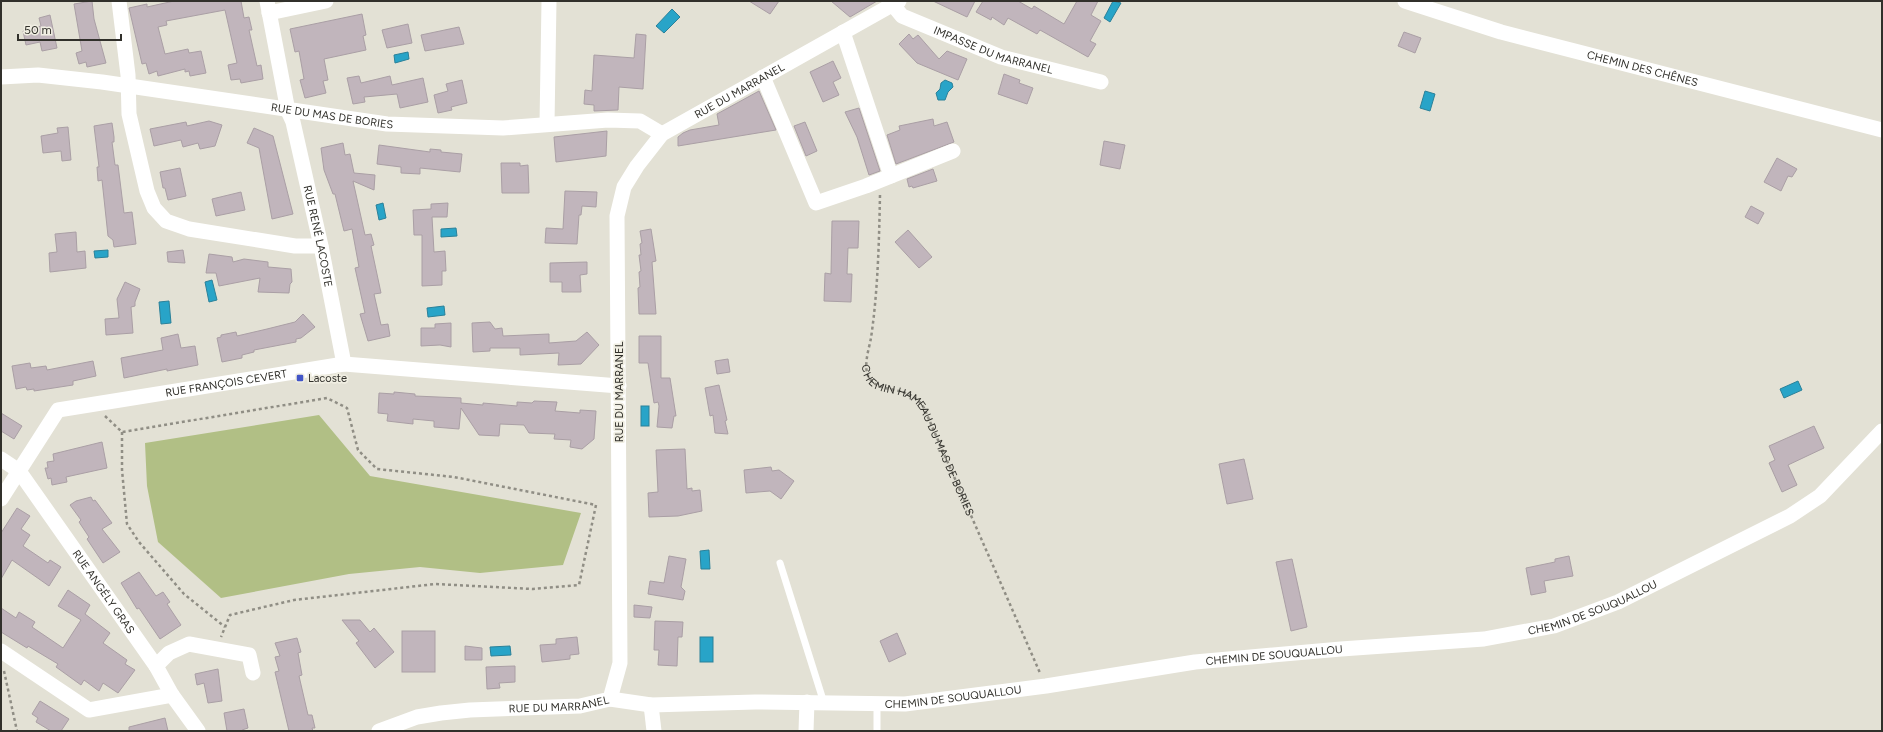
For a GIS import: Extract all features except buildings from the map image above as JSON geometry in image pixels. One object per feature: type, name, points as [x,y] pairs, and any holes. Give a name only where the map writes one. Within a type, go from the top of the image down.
[{"type":"street","points":[[118,1],[128,75],[129,114],[147,191],[154,208],[166,221],[189,230],[295,246],[321,246]]},
{"type":"street","points":[[268,7],[326,1]]},
{"type":"street","points":[[547,124],[549,1]]},
{"type":"street","name":"CHEMIN DES CHÊNES","points":[[1405,1],[1501,32],[1882,130]]},
{"type":"street","name":"RUE DU MARRANEL","points":[[379,731],[417,717],[441,713],[580,706],[610,699],[620,664],[618,216],[624,187],[637,166],[662,134],[896,3]]},
{"type":"street","name":"IMPASSE DU MARRANEL","points":[[896,3],[902,16],[1001,57],[1101,82]]},
{"type":"street","name":"RUE RENÉ LACOSTE","points":[[268,7],[288,111],[293,122],[321,246],[344,364]]},
{"type":"street","points":[[843,32],[886,178]]},
{"type":"street","name":"RUE DU MAS DE BORIES","points":[[1,77],[38,75],[128,86],[288,111],[386,124],[503,128],[608,120],[640,121],[662,134]]},
{"type":"street","points":[[763,77],[816,203],[886,178],[953,151]]},
{"type":"street","name":"RUE FRANÇOIS CEVERT","points":[[1,499],[58,410],[344,364],[619,386]]},
{"type":"street","name":"CHEMIN DE SOUQUALLOU","points":[[610,699],[651,706],[755,702],[905,704],[1046,686],[1195,662],[1341,649],[1484,639],[1554,626],[1618,602],[1790,516],[1820,496],[1882,431]]},
{"type":"street","name":"RUE ANGÉLY GRAS","points":[[1,460],[19,471],[156,666],[172,695],[198,731]]},
{"type":"street","points":[[156,666],[169,653],[189,644],[249,655],[253,673]]},
{"type":"street","points":[[2,657],[89,710],[172,695]]},
{"type":"street","points":[[806,731],[807,702]]},
{"type":"street","points":[[651,706],[654,731]]},
{"type":"lane","points":[[780,563],[824,703]]},
{"type":"lane","points":[[877,703],[877,731]]},
{"type":"path","name":"CHEMIN HAMEAU DU MAS DE BORIES","points":[[886,178],[879,244],[874,320],[866,370],[870,379],[878,386],[907,393],[918,400],[924,408],[1046,686]]},
{"type":"path","points":[[122,432],[327,398],[347,408],[358,450],[377,469],[454,477],[596,505],[579,585],[533,589],[435,584],[294,600],[230,615],[215,649]]},
{"type":"path","points":[[93,404],[122,432],[122,470],[127,524],[140,542],[184,594],[225,627]]},
{"type":"path","points":[[2,657],[17,731]]},
{"type":"green space","points":[[319,415],[370,476],[581,513],[563,565],[480,573],[420,567],[349,574],[221,598],[158,542],[147,486],[145,443]]},
{"type":"water","points":[[1113,1],[1121,3],[1110,22],[1104,18]]},
{"type":"water","points":[[672,9],[680,17],[664,33],[656,26]]},
{"type":"water","points":[[408,52],[409,59],[395,63],[394,55]]},
{"type":"water","points":[[945,80],[952,83],[953,87],[948,92],[945,100],[938,100],[936,93],[940,89],[941,83]]},
{"type":"water","points":[[1425,91],[1435,94],[1430,111],[1420,108]]},
{"type":"water","points":[[383,203],[386,218],[379,220],[376,205]]},
{"type":"water","points":[[456,228],[457,236],[441,237],[441,229]]},
{"type":"water","points":[[108,250],[108,257],[95,258],[94,251]]},
{"type":"water","points":[[212,280],[217,300],[209,302],[205,282]]},
{"type":"water","points":[[169,301],[171,323],[161,324],[159,302]]},
{"type":"water","points":[[444,306],[445,315],[428,317],[427,308]]},
{"type":"water","points":[[1798,381],[1802,390],[1784,398],[1780,389]]},
{"type":"water","points":[[641,406],[649,406],[649,426],[641,426]]},
{"type":"water","points":[[709,550],[710,569],[701,569],[700,551]]},
{"type":"water","points":[[700,637],[713,637],[713,662],[700,662]]},
{"type":"water","points":[[510,646],[511,655],[491,656],[490,647]]},
{"type":"place","name":"Lacoste","points":[[300,378]]}]
